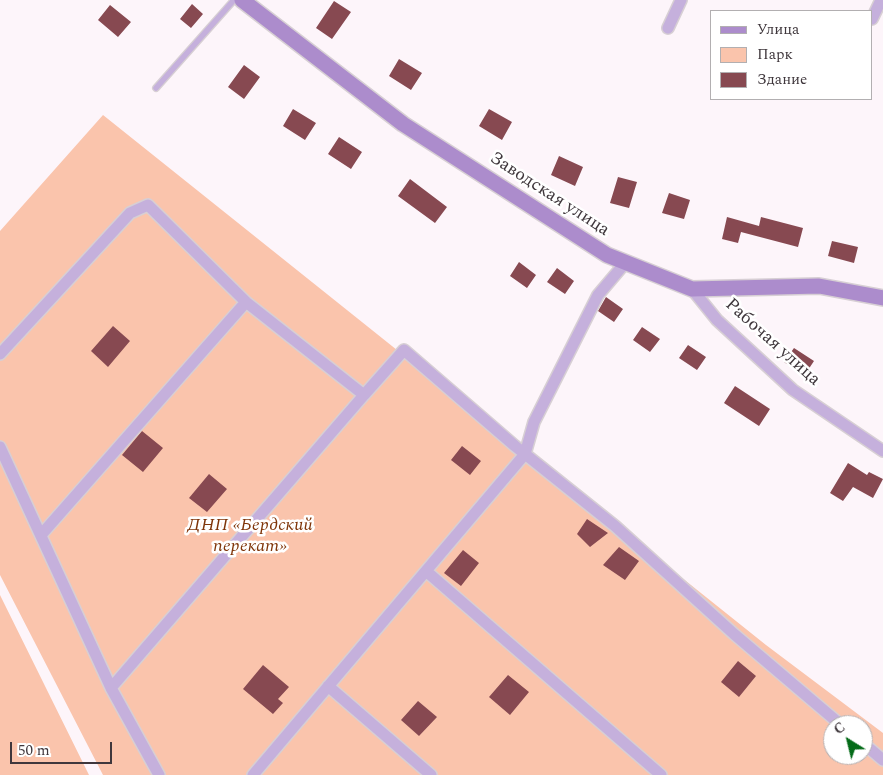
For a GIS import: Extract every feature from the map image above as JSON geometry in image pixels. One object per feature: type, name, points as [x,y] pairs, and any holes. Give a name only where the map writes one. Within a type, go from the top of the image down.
[{"type":"street","name":"Заводская улица","points":[[242,0],[403,124],[607,255],[692,289],[819,286],[883,298]]},
{"type":"street","points":[[668,28],[681,0]]},
{"type":"street","points":[[873,18],[881,0]]},
{"type":"street","points":[[0,354],[130,213],[148,205],[246,302],[364,394]]},
{"type":"street","points":[[253,775],[525,454],[534,422],[598,295],[626,262]]},
{"type":"street","name":"Рабочая улица","points":[[692,289],[717,320],[793,390],[883,450]]},
{"type":"street","points":[[41,535],[246,302]]},
{"type":"street","points":[[111,688],[404,350],[525,454],[615,526],[734,634],[829,715]]},
{"type":"street","points":[[0,447],[111,688],[159,775]]},
{"type":"street","points":[[426,571],[661,775]]},
{"type":"street","points":[[328,686],[431,775]]},
{"type":"street","points":[[873,752],[883,760]]},
{"type":"lane","points":[[156,88],[234,0]]},
{"type":"green space","name":"ДНП «Бердский перекат»","points":[[103,115],[766,645],[859,715],[823,715],[823,765],[873,765],[873,725],[883,733],[883,775],[103,775],[0,575],[0,231]]},
{"type":"green space","points":[[0,595],[89,775],[0,775]]},
{"type":"building","points":[[334,1],[351,12],[332,39],[316,28]]},
{"type":"building","points":[[192,4],[203,14],[191,28],[180,19]]},
{"type":"building","points":[[110,5],[131,22],[118,37],[98,20]]},
{"type":"building","points":[[399,59],[422,73],[411,90],[389,76]]},
{"type":"building","points":[[244,65],[260,77],[244,99],[228,87]]},
{"type":"building","points":[[293,109],[316,123],[305,140],[283,126]]},
{"type":"building","points":[[489,109],[512,122],[502,140],[479,126]]},
{"type":"building","points":[[339,137],[362,152],[351,169],[328,154]]},
{"type":"building","points":[[559,156],[583,167],[575,186],[551,175]]},
{"type":"building","points":[[618,177],[637,182],[629,208],[610,203]]},
{"type":"building","points":[[410,179],[447,207],[435,223],[398,196]]},
{"type":"building","points":[[669,193],[690,200],[684,219],[662,213]]},
{"type":"building","points":[[727,217],[759,226],[761,217],[803,228],[798,247],[741,232],[738,243],[722,239]]},
{"type":"building","points":[[832,241],[858,247],[854,263],[828,256]]},
{"type":"building","points":[[519,262],[536,275],[527,288],[510,276]]},
{"type":"building","points":[[557,268],[574,281],[565,294],[547,282]]},
{"type":"building","points":[[606,297],[623,309],[614,322],[598,311]]},
{"type":"building","points":[[113,326],[130,341],[108,367],[91,351]]},
{"type":"building","points":[[642,327],[660,339],[650,352],[633,340]]},
{"type":"building","points":[[688,345],[706,357],[697,370],[679,358]]},
{"type":"building","points":[[794,348],[814,361],[804,376],[784,362]]},
{"type":"building","points":[[735,386],[770,409],[759,426],[724,403]]},
{"type":"building","points":[[142,431],[163,448],[143,472],[122,455]]},
{"type":"building","points":[[462,446],[481,461],[470,475],[451,460]]},
{"type":"building","points":[[848,463],[867,475],[869,472],[883,479],[873,498],[853,487],[843,501],[830,493]]},
{"type":"building","points":[[209,474],[227,489],[207,512],[189,498]]},
{"type":"building","points":[[587,519],[608,533],[590,547],[577,534]]},
{"type":"building","points":[[619,547],[639,561],[625,580],[603,565]]},
{"type":"building","points":[[463,550],[479,563],[461,586],[444,573]]},
{"type":"building","points":[[738,661],[756,676],[739,697],[721,682]]},
{"type":"building","points":[[263,665],[289,687],[278,699],[283,703],[273,714],[243,689]]},
{"type":"building","points":[[508,675],[529,692],[510,715],[489,697]]},
{"type":"building","points":[[418,701],[437,717],[419,736],[401,720]]}]
